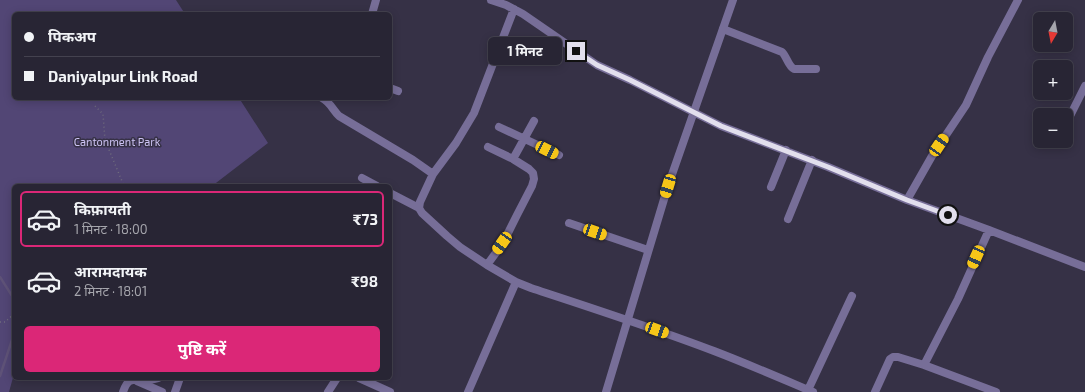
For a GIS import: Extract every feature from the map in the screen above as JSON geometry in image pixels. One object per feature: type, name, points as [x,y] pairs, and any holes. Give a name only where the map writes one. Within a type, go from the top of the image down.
[{"type":"street","points":[[373,12],[376,0]]},
{"type":"street","points":[[491,0],[514,9],[597,65],[721,126],[812,160],[907,200],[1085,267]]},
{"type":"street","points":[[606,392],[668,186],[733,0]]},
{"type":"street","points":[[907,200],[932,156],[966,105],[994,45],[1018,0]]},
{"type":"street","points":[[419,208],[420,202],[433,174],[456,143],[474,113],[514,9]]},
{"type":"street","points":[[723,29],[782,52],[794,69],[816,69]]},
{"type":"street","points":[[1073,110],[1085,86]]},
{"type":"street","points":[[331,101],[333,110],[339,116],[413,160],[433,174]]},
{"type":"street","points":[[513,160],[534,121]]},
{"type":"street","points":[[499,127],[559,155]]},
{"type":"street","points":[[487,265],[502,243],[532,186],[534,179],[533,173],[529,169],[488,148]]},
{"type":"street","points":[[771,187],[786,150]]},
{"type":"street","points":[[788,218],[812,160]]},
{"type":"street","points":[[362,178],[373,184]]},
{"type":"street","points":[[392,194],[419,208],[422,213],[460,247],[516,282],[722,354],[810,391],[852,296]]},
{"type":"street","points":[[569,223],[648,250]]},
{"type":"street","points":[[924,365],[958,299],[989,230]]},
{"type":"street","points":[[468,392],[516,282]]},
{"type":"street","points":[[875,392],[890,359],[893,357],[898,357],[924,365],[996,392]]},
{"type":"street","points":[[123,392],[127,382],[131,380]]},
{"type":"street","points":[[135,380],[162,392]]},
{"type":"street","points":[[175,392],[179,380]]},
{"type":"street","points":[[328,392],[336,380]]},
{"type":"street","points":[[363,380],[390,392]]},
{"type":"path","points":[[95,106],[103,114],[105,140],[123,184]]},
{"type":"path","points":[[0,322],[5,322],[12,316]]},
{"type":"green space","name":"Cantonment Park","points":[[0,0],[176,0],[184,12],[12,12],[12,100],[240,100],[268,143],[215,184],[12,184],[12,380],[9,392],[0,392]]},
{"type":"waterway","points":[[0,277],[12,296]]},
{"type":"waterway","points":[[0,376],[12,340]]},
{"type":"route","points":[[576,51],[597,65],[721,126],[948,215]]}]
